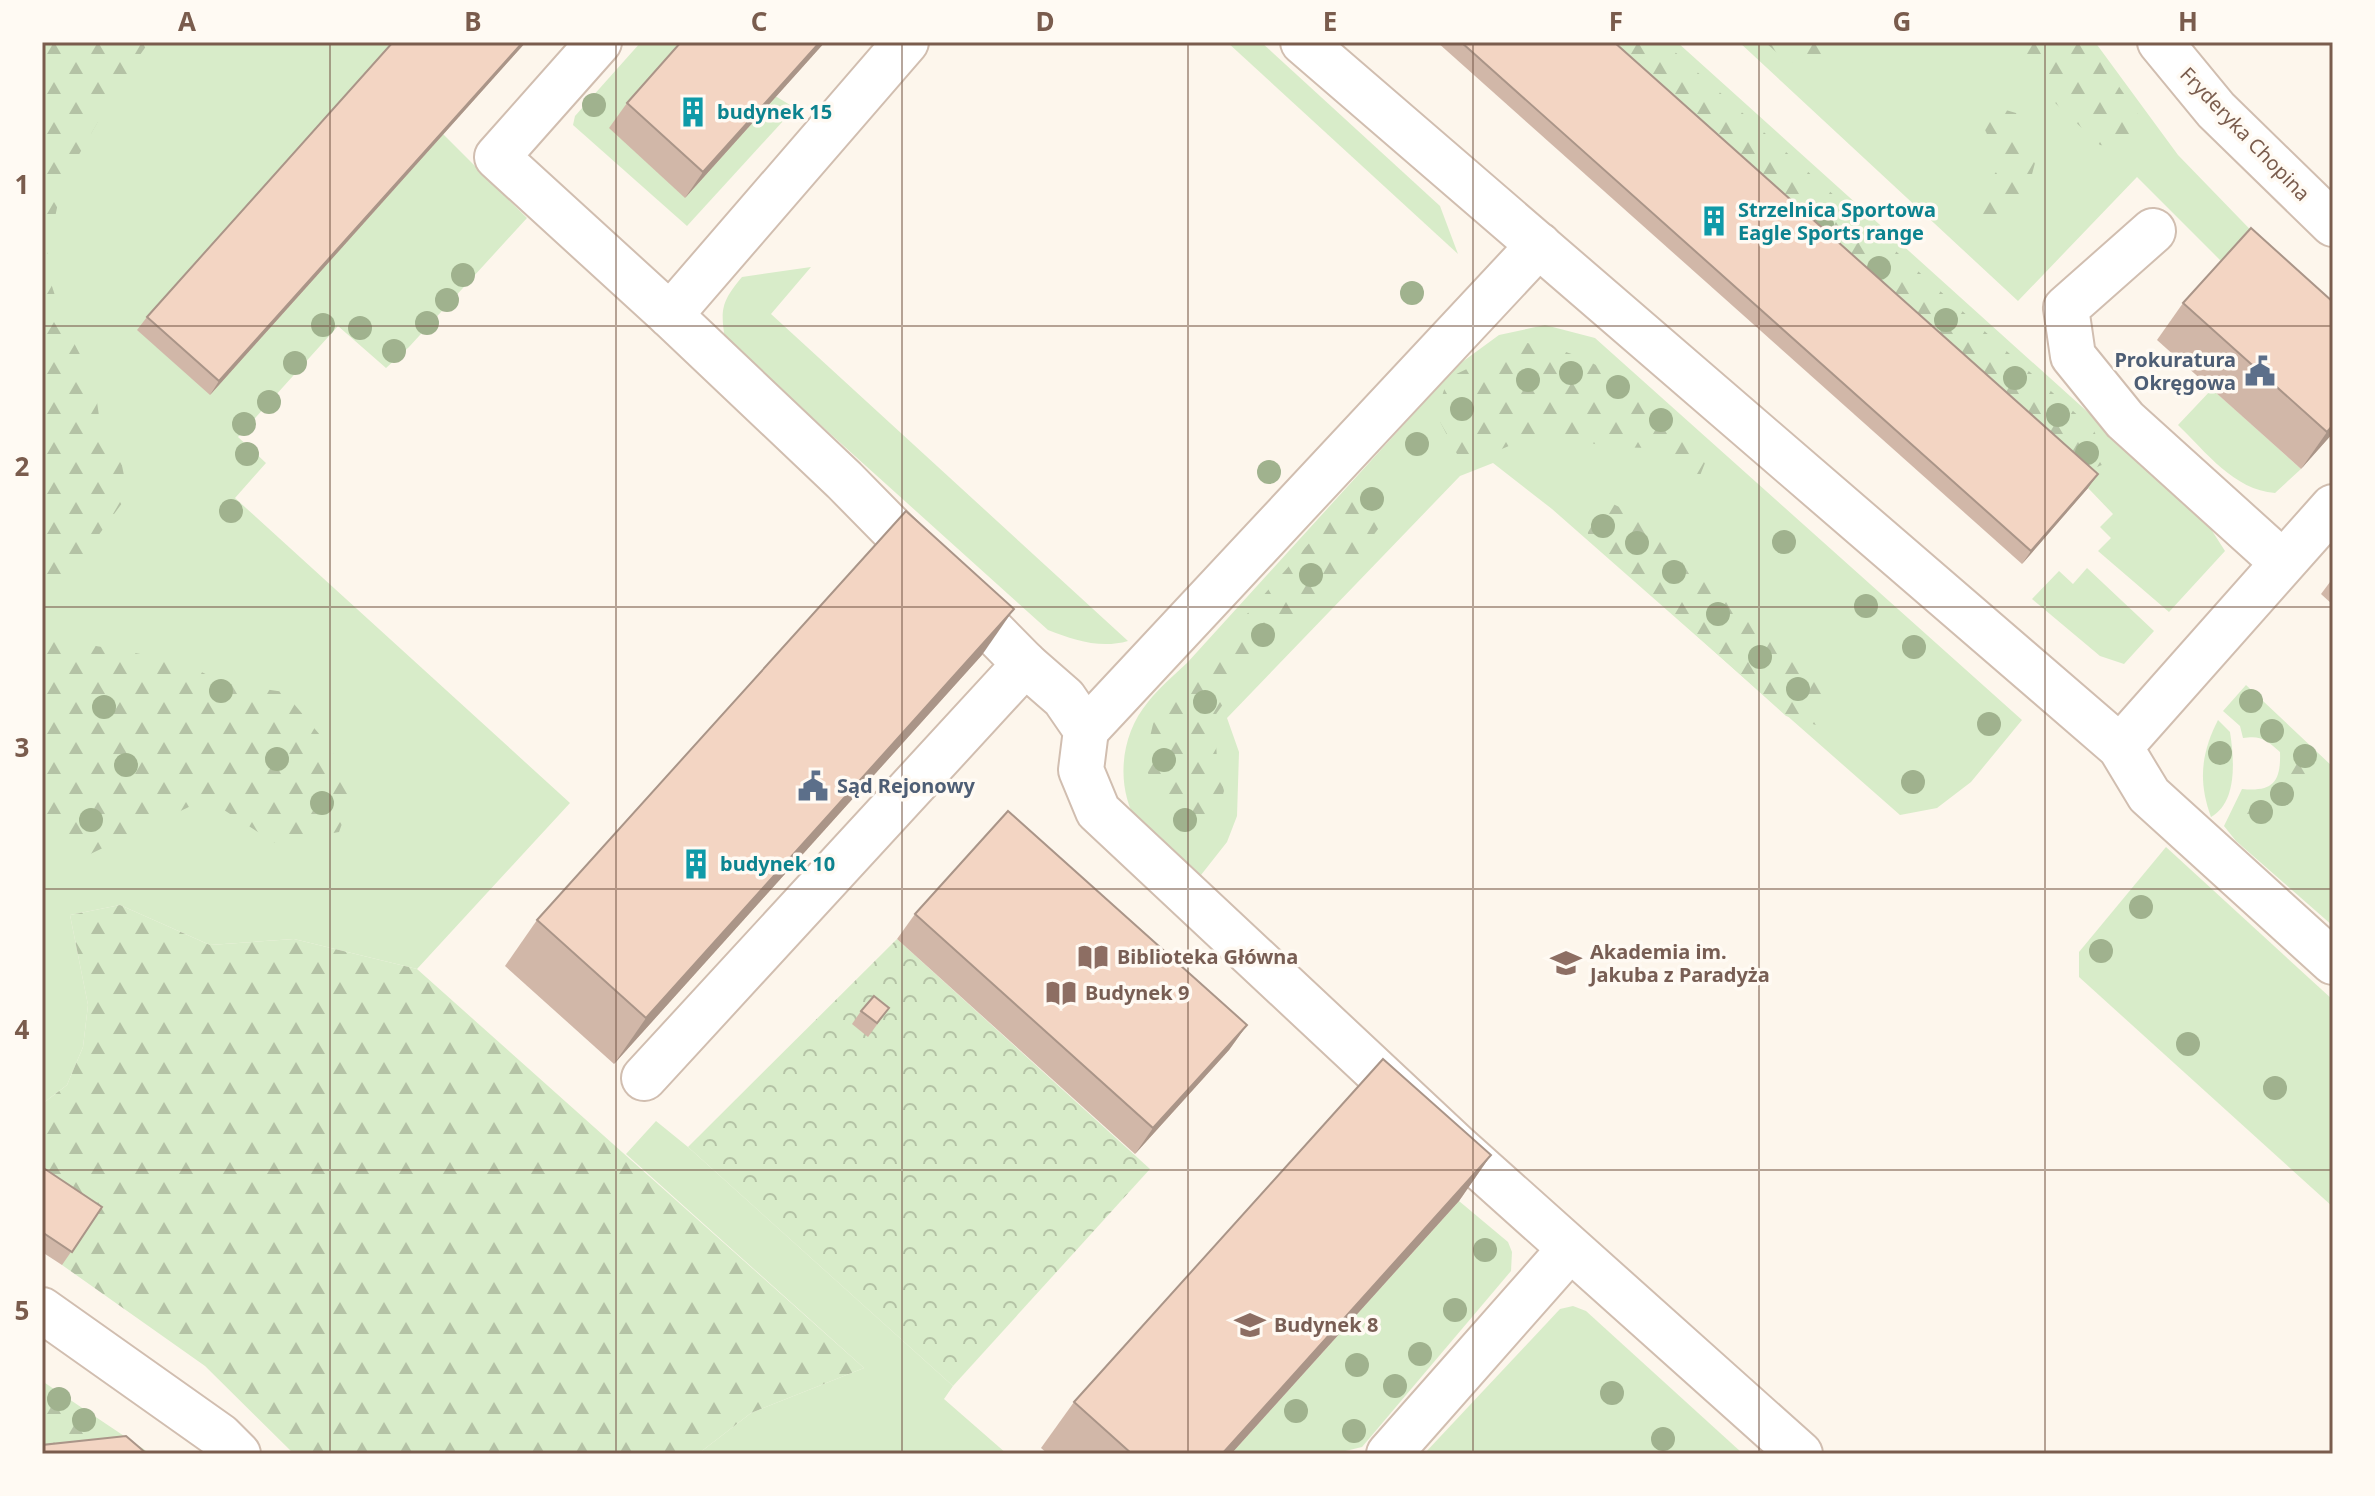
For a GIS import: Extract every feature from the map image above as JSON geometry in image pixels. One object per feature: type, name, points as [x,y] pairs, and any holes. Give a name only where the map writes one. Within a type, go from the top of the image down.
[{"type":"street","points":[[599,42],[497,157],[844,480],[1025,664],[1064,698],[1086,730]]},
{"type":"street","points":[[670,315],[906,42]]},
{"type":"street","points":[[1303,42],[2120,747],[2149,795],[2333,962]]},
{"type":"street","name":"Fryderyka Chopina","points":[[2160,42],[2216,110],[2325,200]]},
{"type":"street","points":[[2153,231],[2066,308],[2073,356],[2125,420],[2282,562]]},
{"type":"street","points":[[1539,245],[1086,730],[1081,770],[1098,811],[1570,1249],[1800,1454]]},
{"type":"street","points":[[2120,747],[2333,507]]},
{"type":"street","points":[[644,1078],[1025,664]]},
{"type":"street","points":[[1389,1454],[1570,1249]]},
{"type":"street","points":[[42,1310],[209,1428],[238,1454]]},
{"type":"green space","points":[[42,42],[395,42],[138,330],[210,394],[443,134],[527,218],[386,368],[338,326],[238,437],[266,463],[235,498],[570,803],[417,969],[294,939],[210,945],[120,905],[70,915],[88,1005],[83,1047],[67,1085],[42,1104]]},
{"type":"green space","points":[[42,42],[149,42],[119,85],[62,184],[45,265],[65,326],[94,381],[100,423],[119,451],[128,495],[73,570],[42,594]]},
{"type":"green space","points":[[641,42],[686,42],[795,108],[687,226],[573,125],[575,116]]},
{"type":"green space","points":[[1227,42],[1261,42],[1440,206],[1458,254]]},
{"type":"green space","points":[[1589,42],[1677,42],[2202,515],[2225,551],[2169,612],[2098,551],[2111,538],[2100,527],[2113,514],[2088,488]]},
{"type":"green space","points":[[1604,42],[1664,42],[2093,429],[2109,462],[2085,472]]},
{"type":"green space","points":[[1739,42],[2095,42],[2178,155],[2333,315],[2225,265],[2137,177],[2018,301]]},
{"type":"green space","points":[[1765,42],[1831,42],[1817,71],[1784,59]]},
{"type":"green space","points":[[2020,42],[2089,42],[2149,131],[2129,149],[2100,145],[2052,100]]},
{"type":"green space","points":[[1992,106],[2016,113],[2035,163],[2022,212],[1984,229],[1981,193],[2001,165],[1976,110]]},
{"type":"green space","points":[[811,267],[771,314],[1128,641],[1097,644],[1048,630],[725,339],[724,306],[742,277]]},
{"type":"green space","points":[[1545,325],[1595,338],[2022,720],[1971,782],[1937,808],[1900,815],[1552,509],[1493,463],[1460,476],[1227,718],[1239,752],[1237,816],[1227,842],[1201,875],[1150,836],[1138,824],[1131,809],[1126,794],[1124,762],[1126,745],[1139,715],[1458,365],[1499,335]]},
{"type":"green space","points":[[1523,342],[1577,356],[1632,388],[1664,415],[1705,463],[1699,478],[1650,448],[1611,447],[1564,438],[1516,443],[1485,456],[1457,454],[1436,414],[1448,378]]},
{"type":"green space","points":[[2212,389],[2301,469],[2275,493],[2246,485],[2234,477],[2210,458],[2178,425]]},
{"type":"green space","points":[[1381,487],[1384,521],[1325,600],[1238,683],[1214,717],[1217,758],[1224,791],[1217,815],[1181,824],[1156,795],[1144,762],[1154,720],[1341,507]]},
{"type":"green space","points":[[1613,504],[1660,526],[1709,584],[1770,640],[1834,685],[1816,725],[1786,716],[1619,566],[1588,534],[1586,520]]},
{"type":"green space","points":[[2087,568],[2154,631],[2124,664],[2100,656],[2032,599],[2059,571],[2073,584]]},
{"type":"green space","points":[[42,639],[179,661],[224,683],[284,692],[325,741],[355,788],[339,832],[275,843],[224,810],[193,805],[84,857],[42,827]]},
{"type":"green space","points":[[2246,685],[2333,767],[2333,926],[2236,841],[2224,826],[2242,789],[2268,787],[2279,771],[2280,752],[2263,739],[2243,738],[2240,726],[2223,711]]},
{"type":"green space","points":[[2218,720],[2230,732],[2232,779],[2226,801],[2211,817],[2204,792],[2203,768]]},
{"type":"green space","points":[[2291,748],[2309,752],[2322,771],[2271,825],[2250,835],[2237,829],[2244,809],[2273,797],[2283,787]]},
{"type":"green space","points":[[2166,847],[2333,1000],[2333,1207],[2079,977],[2079,952]]},
{"type":"green space","points":[[120,905],[210,945],[294,939],[417,969],[864,1368],[751,1413],[698,1454],[294,1454],[205,1366],[62,1265],[42,1186],[42,1104],[67,1085],[83,1047],[88,1005],[70,915]]},
{"type":"green space","points":[[897,939],[1150,1169],[953,1386],[688,1147]]},
{"type":"green space","points":[[656,1121],[953,1386],[944,1399],[1007,1454],[698,1454],[751,1413],[864,1368],[626,1154]]},
{"type":"green space","points":[[1459,1201],[1508,1242],[1512,1252],[1511,1271],[1362,1447],[1337,1453],[1231,1454]]},
{"type":"green space","points":[[1573,1306],[1586,1311],[1741,1452],[1424,1454],[1560,1309]]},
{"type":"green space","points":[[42,1381],[151,1454],[42,1454]]},
{"type":"green space","points":[[42,1389],[137,1454],[42,1454]]},
{"type":"building","points":[[393,42],[523,42],[219,381],[147,317]]},
{"type":"building","name":"budynek 15","points":[[681,42],[820,42],[703,172],[627,103]]},
{"type":"building","name":"Strzelnica Sportowa Eagle Sports range","points":[[1461,42],[1614,42],[2098,474],[2031,551]]},
{"type":"building","points":[[2251,228],[2333,302],[2333,425],[2327,432],[2183,303]]},
{"type":"building","name":"budynek 10","points":[[906,511],[1014,609],[646,1018],[537,920]]},
{"type":"building","name":"Budynek 9","points":[[1008,811],[1247,1025],[1153,1128],[915,914]]},
{"type":"building","points":[[874,996],[889,1008],[877,1023],[861,1011]]},
{"type":"building","name":"Budynek 8","points":[[1383,1059],[1491,1155],[1222,1454],[1132,1454],[1074,1402]]},
{"type":"building","points":[[42,1167],[102,1207],[72,1252],[42,1232]]},
{"type":"building","points":[[126,1436],[147,1454],[42,1454],[42,1445]]},
{"type":"place","name":"budynek 15","points":[[693,112]]},
{"type":"place","name":"Strzelnica Sportowa Eagle Sports range","points":[[1714,221]]},
{"type":"place","name":"Prokuratura Okręgowa","points":[[2260,371]]},
{"type":"place","name":"Sąd Rejonowy","points":[[813,786]]},
{"type":"place","name":"budynek 10","points":[[696,864]]},
{"type":"place","name":"Biblioteka Główna","points":[[1093,957]]},
{"type":"place","name":"Akademia im. Jakuba z Paradyża","points":[[1566,963]]},
{"type":"place","name":"Budynek 9","points":[[1061,993]]},
{"type":"place","name":"Budynek 8","points":[[1250,1325]]}]
